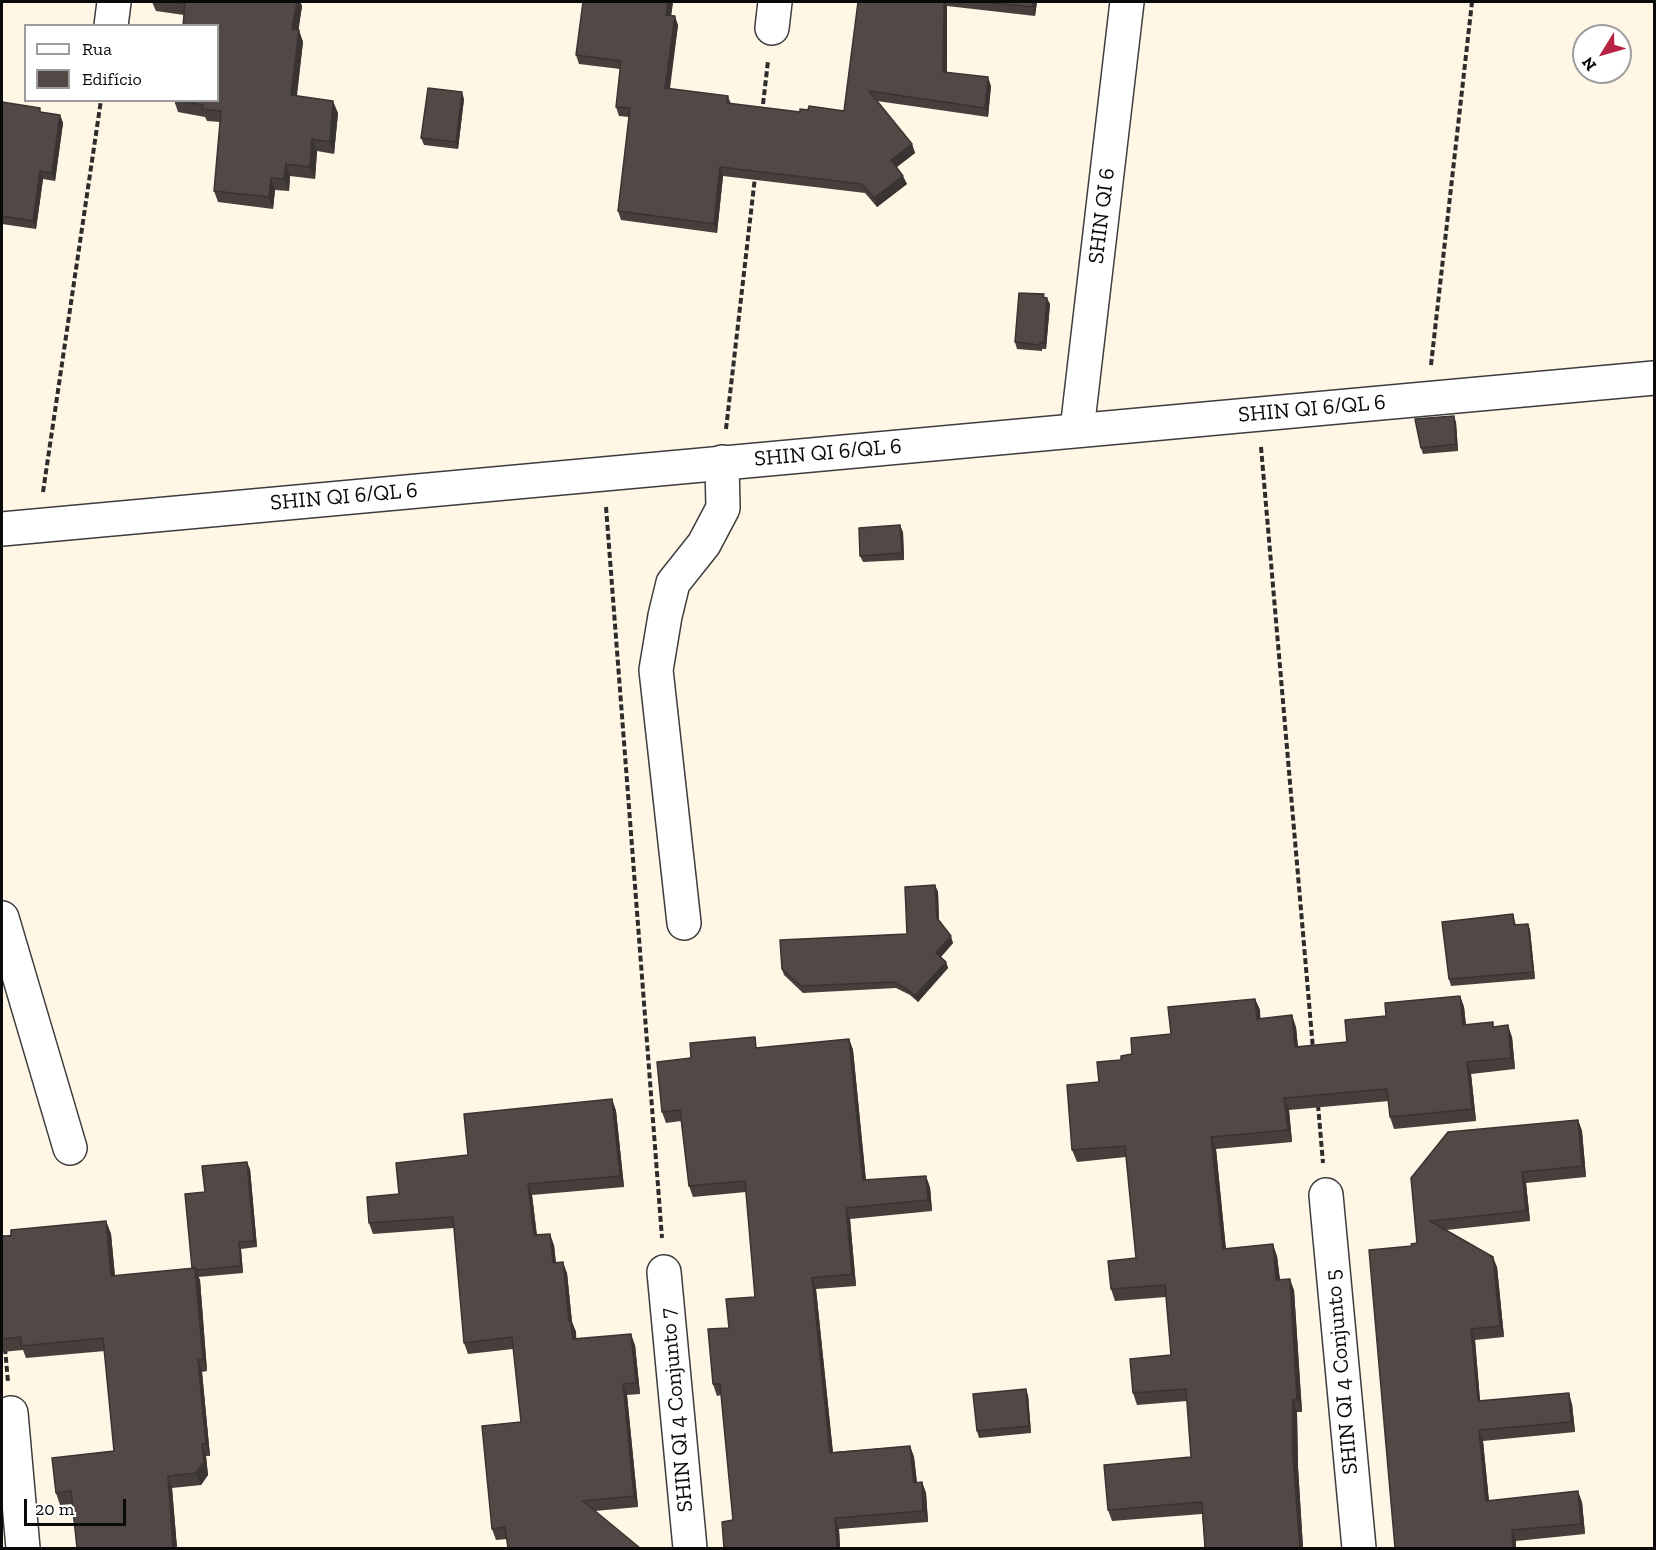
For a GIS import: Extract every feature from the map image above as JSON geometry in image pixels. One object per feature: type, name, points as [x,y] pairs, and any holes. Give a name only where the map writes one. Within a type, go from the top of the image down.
[{"type":"street","points":[[111,24],[114,2]]},
{"type":"street","name":"SHIN QI 6","points":[[1077,430],[1127,2]]},
{"type":"street","name":"SHIN QI 6/QL 6","points":[[2,529],[1654,378]]},
{"type":"street","points":[[684,923],[656,670],[673,583],[704,544],[723,508],[722,462]]},
{"type":"street","points":[[2,918],[70,1148]]},
{"type":"street","name":"SHIN QI 4 Conjunto 5","points":[[1326,1195],[1359,1548]]},
{"type":"street","name":"SHIN QI 4 Conjunto 7","points":[[664,1272],[690,1548]]},
{"type":"street","points":[[11,1413],[23,1548]]},
{"type":"path","points":[[1427,398],[1472,2]]},
{"type":"path","points":[[761,122],[774,15]]},
{"type":"path","points":[[38,525],[101,102]]},
{"type":"path","points":[[722,462],[756,169]]},
{"type":"path","points":[[1258,414],[1313,1053]]},
{"type":"path","points":[[603,473],[664,1272]]},
{"type":"path","points":[[1317,1100],[1326,1195]]},
{"type":"path","points":[[5,1347],[11,1413]]},
{"type":"building","points":[[169,2],[297,2],[292,29],[299,30],[291,95],[333,101],[330,142],[312,139],[310,167],[286,164],[284,179],[271,178],[269,197],[214,191],[221,111],[202,109],[203,105],[187,102],[219,102],[219,24],[183,24],[185,3]]},
{"type":"building","points":[[583,2],[668,2],[666,15],[675,16],[665,88],[728,96],[727,103],[800,112],[800,109],[808,110],[809,106],[844,111],[858,2],[944,2],[943,72],[988,77],[985,108],[869,91],[912,144],[891,160],[903,176],[874,198],[862,184],[720,167],[714,224],[618,211],[630,108],[616,107],[621,61],[576,55]]},
{"type":"building","points":[[986,2],[1033,2],[1032,7]]},
{"type":"building","points":[[428,88],[462,92],[456,142],[421,138]]},
{"type":"building","points":[[2,102],[40,108],[40,112],[60,115],[52,173],[40,171],[33,221],[2,216]]},
{"type":"building","points":[[1019,293],[1044,294],[1043,297],[1047,298],[1044,343],[1040,342],[1040,345],[1015,342]]},
{"type":"building","points":[[1454,416],[1456,444],[1421,448],[1415,419]]},
{"type":"building","points":[[900,525],[902,553],[860,556],[859,528]]},
{"type":"building","points":[[935,885],[937,918],[951,936],[936,953],[946,962],[915,996],[893,982],[801,986],[782,969],[780,940],[907,934],[905,887]]},
{"type":"building","points":[[1513,914],[1514,925],[1528,924],[1533,972],[1449,979],[1442,922]]},
{"type":"building","points":[[1460,996],[1463,1025],[1493,1022],[1493,1027],[1508,1025],[1511,1058],[1467,1062],[1472,1109],[1390,1117],[1387,1089],[1284,1098],[1288,1130],[1211,1137],[1223,1249],[1273,1244],[1276,1280],[1290,1279],[1297,1400],[1293,1400],[1293,1456],[1300,1548],[1205,1548],[1202,1502],[1108,1510],[1104,1465],[1191,1457],[1186,1389],[1133,1393],[1130,1359],[1171,1355],[1165,1285],[1111,1289],[1108,1261],[1136,1258],[1125,1146],[1072,1150],[1067,1085],[1099,1082],[1097,1062],[1121,1060],[1121,1056],[1132,1054],[1131,1038],[1171,1034],[1168,1007],[1255,999],[1257,1019],[1292,1015],[1295,1047],[1347,1042],[1345,1020],[1386,1016],[1385,1003]]},
{"type":"building","points":[[755,1037],[756,1048],[849,1039],[863,1180],[926,1176],[928,1200],[846,1208],[852,1274],[812,1278],[830,1453],[910,1446],[914,1483],[922,1482],[923,1511],[835,1518],[837,1548],[724,1548],[722,1522],[733,1520],[720,1384],[713,1384],[708,1329],[729,1328],[726,1299],[755,1297],[745,1181],[689,1186],[680,1110],[662,1112],[657,1062],[691,1058],[690,1043]]},
{"type":"building","points":[[612,1099],[620,1176],[528,1184],[534,1235],[550,1234],[553,1263],[563,1262],[573,1339],[631,1334],[636,1383],[623,1384],[634,1496],[583,1501],[640,1548],[508,1548],[505,1527],[492,1529],[482,1426],[521,1422],[512,1337],[464,1343],[453,1217],[369,1223],[367,1197],[399,1194],[396,1163],[468,1155],[464,1114]]},
{"type":"building","points":[[1578,1120],[1582,1166],[1522,1172],[1526,1211],[1430,1221],[1493,1257],[1500,1326],[1471,1329],[1478,1401],[1569,1393],[1571,1422],[1479,1430],[1486,1501],[1578,1491],[1581,1524],[1512,1530],[1513,1548],[1395,1548],[1369,1250],[1412,1246],[1411,1244],[1417,1243],[1411,1178],[1448,1132]]},
{"type":"building","points":[[247,1162],[254,1241],[239,1242],[241,1266],[196,1270],[192,1268],[185,1194],[205,1192],[202,1166]]},
{"type":"building","points":[[106,1221],[111,1276],[195,1268],[203,1359],[198,1360],[206,1444],[202,1444],[204,1462],[196,1473],[168,1476],[173,1548],[77,1548],[71,1491],[56,1493],[52,1458],[114,1451],[103,1338],[21,1346],[21,1337],[2,1339],[2,1236],[11,1236],[11,1230]]},
{"type":"building","points":[[1026,1389],[1029,1426],[977,1431],[973,1394]]}]
